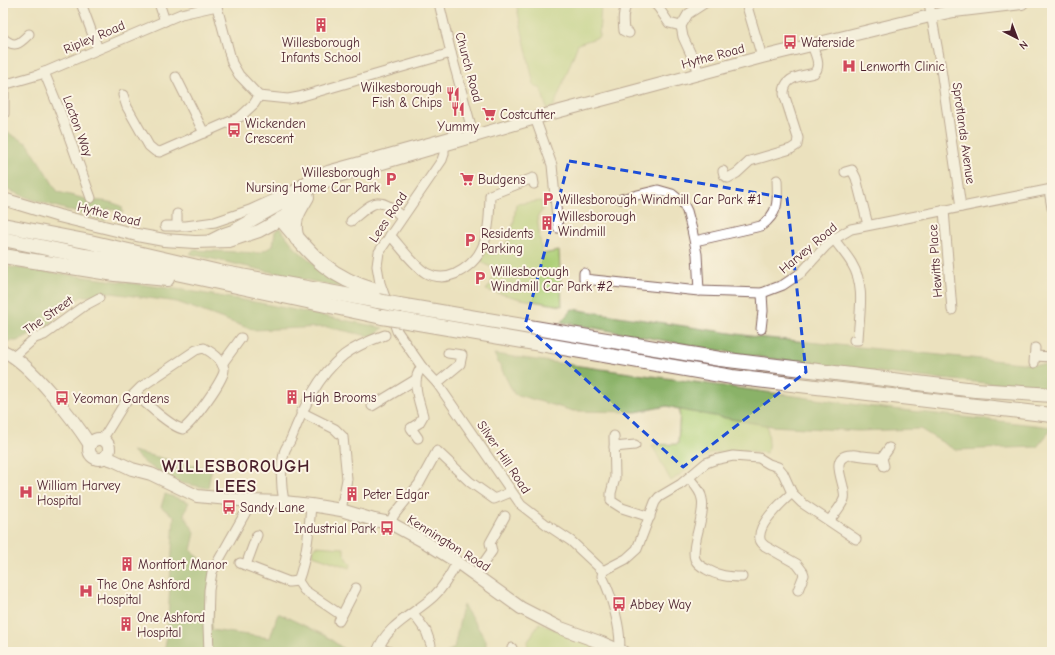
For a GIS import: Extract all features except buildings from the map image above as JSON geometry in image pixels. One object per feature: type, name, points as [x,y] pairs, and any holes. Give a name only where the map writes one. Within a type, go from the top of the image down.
[{"type":"highway","points":[[298,239],[294,227],[296,218],[307,197]]},
{"type":"highway","points":[[281,219],[313,257],[330,271],[377,296]]},
{"type":"highway","points":[[3,225],[90,242],[220,272],[377,296],[548,331],[720,359],[975,390],[1052,395]]},
{"type":"highway","points":[[3,239],[85,256],[129,263],[382,317],[399,325],[732,377],[1030,413],[1052,414]]},
{"type":"highway","points":[[3,256],[115,274],[229,285]]},
{"type":"main road","name":"Hythe Road","points":[[210,241],[224,234],[233,232],[304,191],[319,179],[338,176],[414,150],[444,146],[535,118],[762,57],[930,16],[954,11],[1022,3]]},
{"type":"main road","name":"Hythe Road","points":[[3,200],[59,216],[153,239],[178,242],[229,241],[259,231],[281,219],[307,197],[319,179]]},
{"type":"main road","points":[[233,232],[250,229],[274,217],[281,219]]},
{"type":"main road","points":[[3,351],[24,365],[51,393],[80,431],[99,443],[132,469]]},
{"type":"main road","points":[[99,443],[108,454],[104,458]]},
{"type":"main road","name":"Kennington Road","points":[[99,443],[90,451],[93,456],[98,459],[104,458],[113,460],[132,469],[151,474],[198,496],[311,505],[341,510],[374,520],[390,523],[457,562],[521,608],[543,619],[621,652]]},
{"type":"street","points":[[81,3],[98,49]]},
{"type":"street","points":[[160,3],[165,21]]},
{"type":"street","name":"Church Road","points":[[439,3],[474,137]]},
{"type":"street","points":[[624,32],[623,10],[628,3]]},
{"type":"street","points":[[654,3],[658,6],[669,23],[681,26]]},
{"type":"street","points":[[700,74],[683,37],[681,26],[688,14],[705,3]]},
{"type":"street","points":[[746,3],[762,57]]},
{"type":"street","name":"Sprotlands Avenue","points":[[929,3],[930,16],[940,62],[961,207]]},
{"type":"street","points":[[216,5],[232,63],[239,75],[259,96],[288,99],[299,97],[451,53]]},
{"type":"street","name":"Ripley Road","points":[[4,114],[3,85],[22,81],[181,14],[216,5]]},
{"type":"street","points":[[3,38],[8,42],[23,47],[29,34]]},
{"type":"street","points":[[723,171],[724,175],[728,178],[737,173],[750,161],[791,149],[797,145],[798,138],[784,94],[784,86],[789,80],[814,73],[817,70],[818,66],[812,45]]},
{"type":"street","name":"Lacton Way","points":[[44,72],[58,106],[83,190],[91,198]]},
{"type":"street","points":[[176,77],[177,89],[204,133]]},
{"type":"street","points":[[123,95],[123,108],[149,146],[155,151],[163,152],[240,117],[254,104],[259,96]]},
{"type":"street","points":[[535,118],[552,166],[558,228]]},
{"type":"street","name":"Hythe Road","points":[[414,150],[456,134],[460,129]]},
{"type":"street","name":"Lees Road","points":[[399,325],[380,283],[377,266],[380,249],[442,160],[444,146]]},
{"type":"street","points":[[845,172],[852,170],[856,178],[868,225]]},
{"type":"street","points":[[390,235],[427,274],[442,277],[451,276],[467,267],[474,261],[482,249],[487,235],[490,195],[533,178],[534,184]]},
{"type":"street","name":"Hythe Road","points":[[165,226],[215,222],[250,210],[319,179]]},
{"type":"street","points":[[695,241],[761,226],[768,221],[776,207],[777,180]]},
{"type":"street","points":[[621,199],[658,190],[672,194],[683,204],[687,211],[695,241],[699,290]]},
{"type":"street","points":[[1050,190],[1052,208]]},
{"type":"street","name":"Harvey Road","points":[[584,273],[584,279],[699,290],[762,294],[783,285],[801,273],[834,239],[851,229],[1050,190]]},
{"type":"street","points":[[351,221],[366,208],[373,204],[382,202],[392,207],[402,217]]},
{"type":"street","name":"Hewitts Place","points":[[944,210],[952,310]]},
{"type":"street","points":[[176,214],[177,226]]},
{"type":"street","points":[[834,239],[853,265],[858,278],[861,298],[858,340],[854,340]]},
{"type":"street","points":[[474,261],[481,267]]},
{"type":"street","points":[[761,329],[763,311],[762,294]]},
{"type":"street","name":"The Street","points":[[14,358],[36,338],[44,335],[84,306],[99,298]]},
{"type":"street","name":"Silver Hill Road","points":[[399,325],[422,367],[437,383],[522,506],[546,525],[572,541],[593,563],[601,569]]},
{"type":"street","points":[[284,502],[282,476],[284,452],[301,412],[316,386],[332,366],[342,357],[368,342],[385,335]]},
{"type":"street","points":[[222,364],[241,338]]},
{"type":"street","points":[[99,443],[124,404],[136,392],[141,387],[196,350],[201,348],[220,358],[225,370],[224,376],[192,422],[183,429],[175,426],[143,401],[136,392]]},
{"type":"street","points":[[437,383],[460,364],[462,355],[448,352]]},
{"type":"street","points":[[1035,356],[1052,357]]},
{"type":"street","points":[[418,438],[411,428],[419,423],[423,416],[415,380],[418,371],[422,367]]},
{"type":"street","points":[[372,406],[415,380]]},
{"type":"street","points":[[301,412],[335,429],[343,438],[347,479],[341,510]]},
{"type":"street","points":[[614,436],[615,478],[611,493],[611,501],[622,508],[650,518]]},
{"type":"street","points":[[614,447],[635,445]]},
{"type":"street","points":[[830,520],[844,498],[843,486],[838,470],[839,463],[843,458],[847,455],[853,454],[883,462],[889,448]]},
{"type":"street","points":[[390,523],[394,515],[419,484],[437,450],[470,482],[494,498],[511,492]]},
{"type":"street","points":[[621,652],[621,639],[601,569],[626,559],[636,549],[650,518],[655,502],[665,493],[689,478],[706,463],[733,456],[759,458],[778,467],[792,493],[802,503],[830,520],[842,534],[856,539]]},
{"type":"street","points":[[689,478],[697,488],[703,500],[694,558],[698,564],[727,581],[742,577]]},
{"type":"street","points":[[660,484],[665,493]]},
{"type":"street","points":[[792,493],[775,510],[755,538],[765,546],[797,564],[808,576],[798,590]]},
{"type":"street","points":[[209,652],[208,590],[212,572],[248,508],[250,501]]},
{"type":"street","points":[[298,581],[307,545],[311,505]]},
{"type":"street","points":[[475,575],[492,551],[490,543],[505,516]]},
{"type":"street","points":[[257,532],[243,564],[288,582],[298,581]]},
{"type":"street","points":[[390,652],[378,650],[386,635],[393,627],[435,596],[457,562]]},
{"type":"street","points":[[298,581],[304,590],[340,618],[357,587]]},
{"type":"street","points":[[413,613],[422,624],[424,636],[431,645]]},
{"type":"highlighted area","points":[[569,161],[787,198],[806,372],[683,467],[525,325]]},
{"type":"green space","points":[[516,3],[601,3],[599,37],[578,44],[554,106],[547,109],[541,89],[534,85]]},
{"type":"green space","points":[[3,130],[28,144],[58,192],[86,199],[88,201],[114,203],[122,207],[123,213],[108,208],[105,221],[34,200],[3,188]]},
{"type":"green space","points":[[541,201],[542,211],[537,217],[542,254],[559,251],[562,306],[521,299],[486,290],[491,284],[494,268],[481,261],[486,252],[496,254],[510,238],[516,204]]},
{"type":"green space","points":[[280,228],[296,249],[321,269],[343,283],[338,287],[190,254],[193,250],[259,253],[273,246],[275,231]]},
{"type":"green space","points":[[3,266],[183,290],[260,303],[383,328],[373,337],[327,327],[253,330],[177,302],[104,292],[96,296],[83,296],[67,305],[50,324],[17,341],[3,341]]},
{"type":"green space","points":[[572,309],[757,337],[1052,366],[1052,389],[919,377],[750,356],[561,322]]},
{"type":"green space","points":[[494,354],[866,406],[1052,427],[1052,429],[1037,447],[955,450],[920,429],[858,431],[771,426],[686,411],[667,406],[636,412],[573,411],[514,394]]},
{"type":"green space","points":[[680,409],[767,425],[769,440],[767,453],[742,450],[711,453],[671,481],[652,445],[678,444]]},
{"type":"green space","points":[[132,451],[204,468],[212,467],[208,488],[181,483],[146,464]]},
{"type":"green space","points":[[165,494],[189,502],[184,514],[195,533],[191,550],[196,556],[217,570],[211,630],[270,638],[278,613],[326,636],[348,652],[164,652],[167,635],[174,516],[161,507]]},
{"type":"green space","points":[[315,546],[344,548],[344,553],[351,565],[350,568],[312,555]]},
{"type":"green space","points":[[463,605],[486,640],[486,652],[447,652],[454,648]]},
{"type":"green space","points":[[539,623],[609,652],[530,652],[527,643]]},
{"type":"place","name":"Willesborough Infants School","points":[[321,25]]},
{"type":"place","name":"Waterside","points":[[790,42]]},
{"type":"place","name":"Lenworth Clinic","points":[[849,66]]},
{"type":"place","name":"Wilkesborough Fish & Chips","points":[[453,94]]},
{"type":"place","name":"Yummy","points":[[458,109]]},
{"type":"place","name":"Costcutter","points":[[489,114]]},
{"type":"place","name":"Wickenden Crescent","points":[[234,130]]},
{"type":"place","name":"Willesborough Nursing Home Car Park","points":[[391,179]]},
{"type":"place","name":"Budgens","points":[[467,179]]},
{"type":"place","name":"Willesborough Windmill Car Park #1","points":[[548,199]]},
{"type":"place","name":"Willesborough Windmill","points":[[547,223]]},
{"type":"place","name":"Residents Parking","points":[[470,240]]},
{"type":"place","name":"Willesborough Windmill Car Park #2","points":[[480,278]]},
{"type":"place","name":"High Brooms","points":[[292,397]]},
{"type":"place","name":"Yeoman Gardens","points":[[62,398]]},
{"type":"place","name":"William Harvey Hospital","points":[[26,492]]},
{"type":"place","name":"Peter Edgar","points":[[352,494]]},
{"type":"place","name":"Sandy Lane","points":[[229,507]]},
{"type":"place","name":"Industrial Park","points":[[387,528]]},
{"type":"place","name":"Montfort Manor","points":[[127,564]]},
{"type":"place","name":"The One Ashford Hospital","points":[[86,591]]},
{"type":"place","name":"Abbey Way","points":[[619,604]]},
{"type":"place","name":"One Ashford Hospital","points":[[126,624]]},
{"type":"district","name":"WILLESBOROUGH LEES","points":[[236,476]]}]
